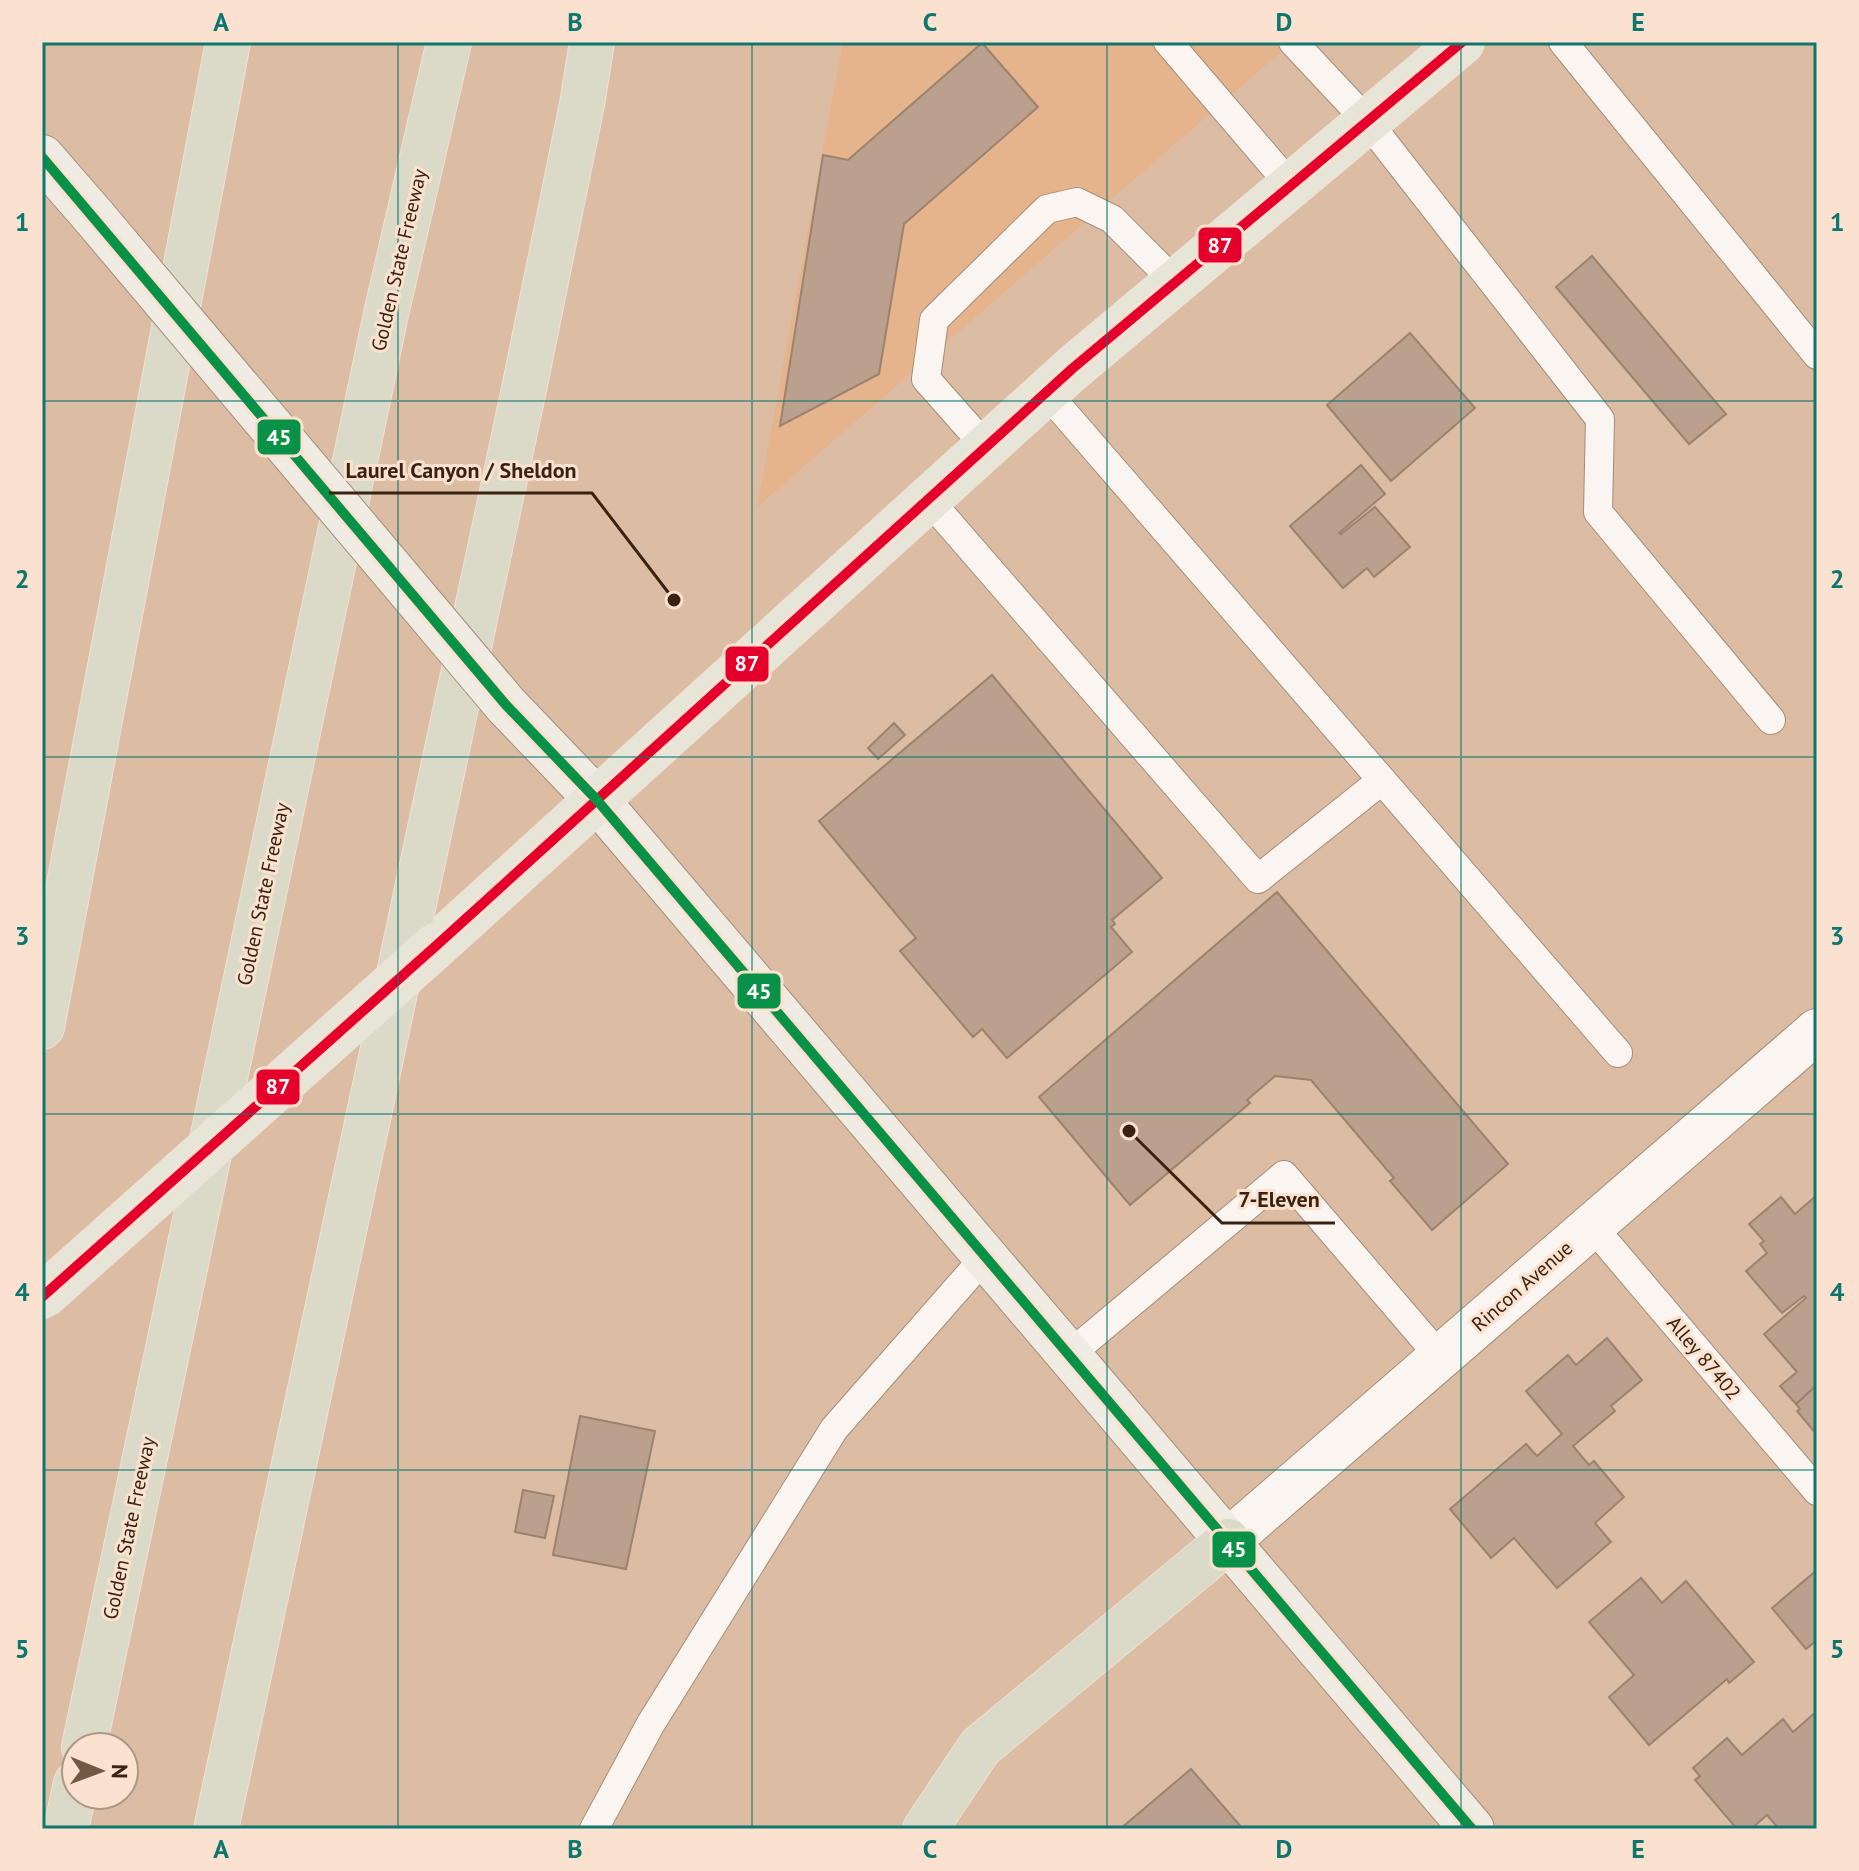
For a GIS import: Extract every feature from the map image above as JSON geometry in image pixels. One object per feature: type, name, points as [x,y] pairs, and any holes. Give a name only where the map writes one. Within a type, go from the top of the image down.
[{"type":"highway","points":[[42,1027],[228,42]]},
{"type":"highway","name":"Golden State Freeway","points":[[87,1731],[386,314],[449,42]]},
{"type":"highway","points":[[216,1829],[582,104],[592,42]]},
{"type":"highway","points":[[582,104],[600,42]]},
{"type":"highway","points":[[925,1829],[980,1747],[1228,1541]]},
{"type":"main road","points":[[42,1297],[438,944],[1046,392],[1462,42]]},
{"type":"main road","points":[[42,157],[506,705],[596,799],[1472,1829]]},
{"type":"street","name":"Rincon Avenue","points":[[1228,1541],[1817,1031]]},
{"type":"lane","points":[[1168,42],[1291,186]]},
{"type":"lane","points":[[1293,42],[1367,121],[1600,419],[1598,512],[1771,720]]},
{"type":"lane","points":[[1563,42],[1817,355]]},
{"type":"lane","points":[[987,448],[926,379],[934,320],[1047,209],[1077,202],[1112,219],[1175,282]]},
{"type":"lane","points":[[1046,392],[1618,1053]]},
{"type":"lane","points":[[928,499],[1258,879],[1381,781]]},
{"type":"lane","points":[[1069,1355],[1284,1175],[1440,1357]]},
{"type":"lane","name":"Alley 87402","points":[[1592,1226],[1817,1491]]},
{"type":"lane","points":[[594,1829],[650,1725],[834,1429],[985,1257]]},
{"type":"shaded area","points":[[843,42],[1292,42],[757,507]]},
{"type":"building","points":[[982,43],[1038,107],[904,224],[879,374],[780,426],[823,155],[848,160]]},
{"type":"building","points":[[1592,256],[1726,414],[1689,444],[1556,287]]},
{"type":"building","points":[[1410,333],[1475,408],[1391,481],[1327,405]]},
{"type":"building","points":[[1361,465],[1385,494],[1339,533],[1375,507],[1410,547],[1374,577],[1367,568],[1343,588],[1290,526]]},
{"type":"building","points":[[992,675],[1162,878],[1112,920],[1115,924],[1111,927],[1132,952],[1007,1058],[982,1029],[973,1037],[900,951],[916,938],[819,821]]},
{"type":"building","points":[[894,723],[905,735],[878,759],[868,748]]},
{"type":"building","points":[[1277,892],[1508,1164],[1432,1230],[1390,1181],[1394,1178],[1311,1080],[1275,1076],[1247,1100],[1250,1103],[1130,1205],[1039,1097]]},
{"type":"building","points":[[1817,1195],[1817,1385],[1796,1404],[1780,1386],[1797,1372],[1764,1334],[1806,1298],[1804,1296],[1782,1313],[1746,1271],[1767,1253],[1760,1244],[1764,1241],[1749,1224],[1781,1197],[1795,1214]]},
{"type":"building","points":[[1607,1338],[1642,1380],[1611,1406],[1615,1411],[1573,1446],[1589,1465],[1594,1461],[1624,1497],[1595,1523],[1611,1542],[1557,1588],[1514,1538],[1491,1558],[1450,1509],[1526,1444],[1537,1456],[1562,1434],[1526,1391],[1568,1355],[1576,1365]]},
{"type":"building","points":[[1817,1385],[1817,1435],[1797,1411],[1800,1409],[1796,1404]]},
{"type":"building","points":[[580,1416],[655,1431],[626,1569],[553,1555]]},
{"type":"building","points":[[523,1490],[554,1496],[545,1538],[515,1532]]},
{"type":"building","points":[[1817,1570],[1817,1640],[1806,1649],[1772,1608]]},
{"type":"building","points":[[1641,1578],[1662,1603],[1686,1581],[1754,1662],[1729,1683],[1727,1679],[1649,1745],[1609,1697],[1634,1675],[1589,1622]]},
{"type":"building","points":[[1817,1711],[1817,1829],[1779,1829],[1767,1815],[1751,1829],[1737,1829],[1695,1780],[1700,1776],[1693,1768],[1727,1738],[1742,1755],[1783,1719],[1793,1732]]},
{"type":"building","points":[[1191,1769],[1243,1829],[1120,1829]]},
{"type":"transit line","name":"87","points":[[42,1297],[438,944],[1073,368],[1462,42]]},
{"type":"transit line","name":"45","points":[[42,157],[506,705],[596,799],[1472,1829]]},
{"type":"place","name":"Laurel Canyon / Sheldon","points":[[674,600]]},
{"type":"place","name":"7-Eleven","points":[[1129,1131]]}]
